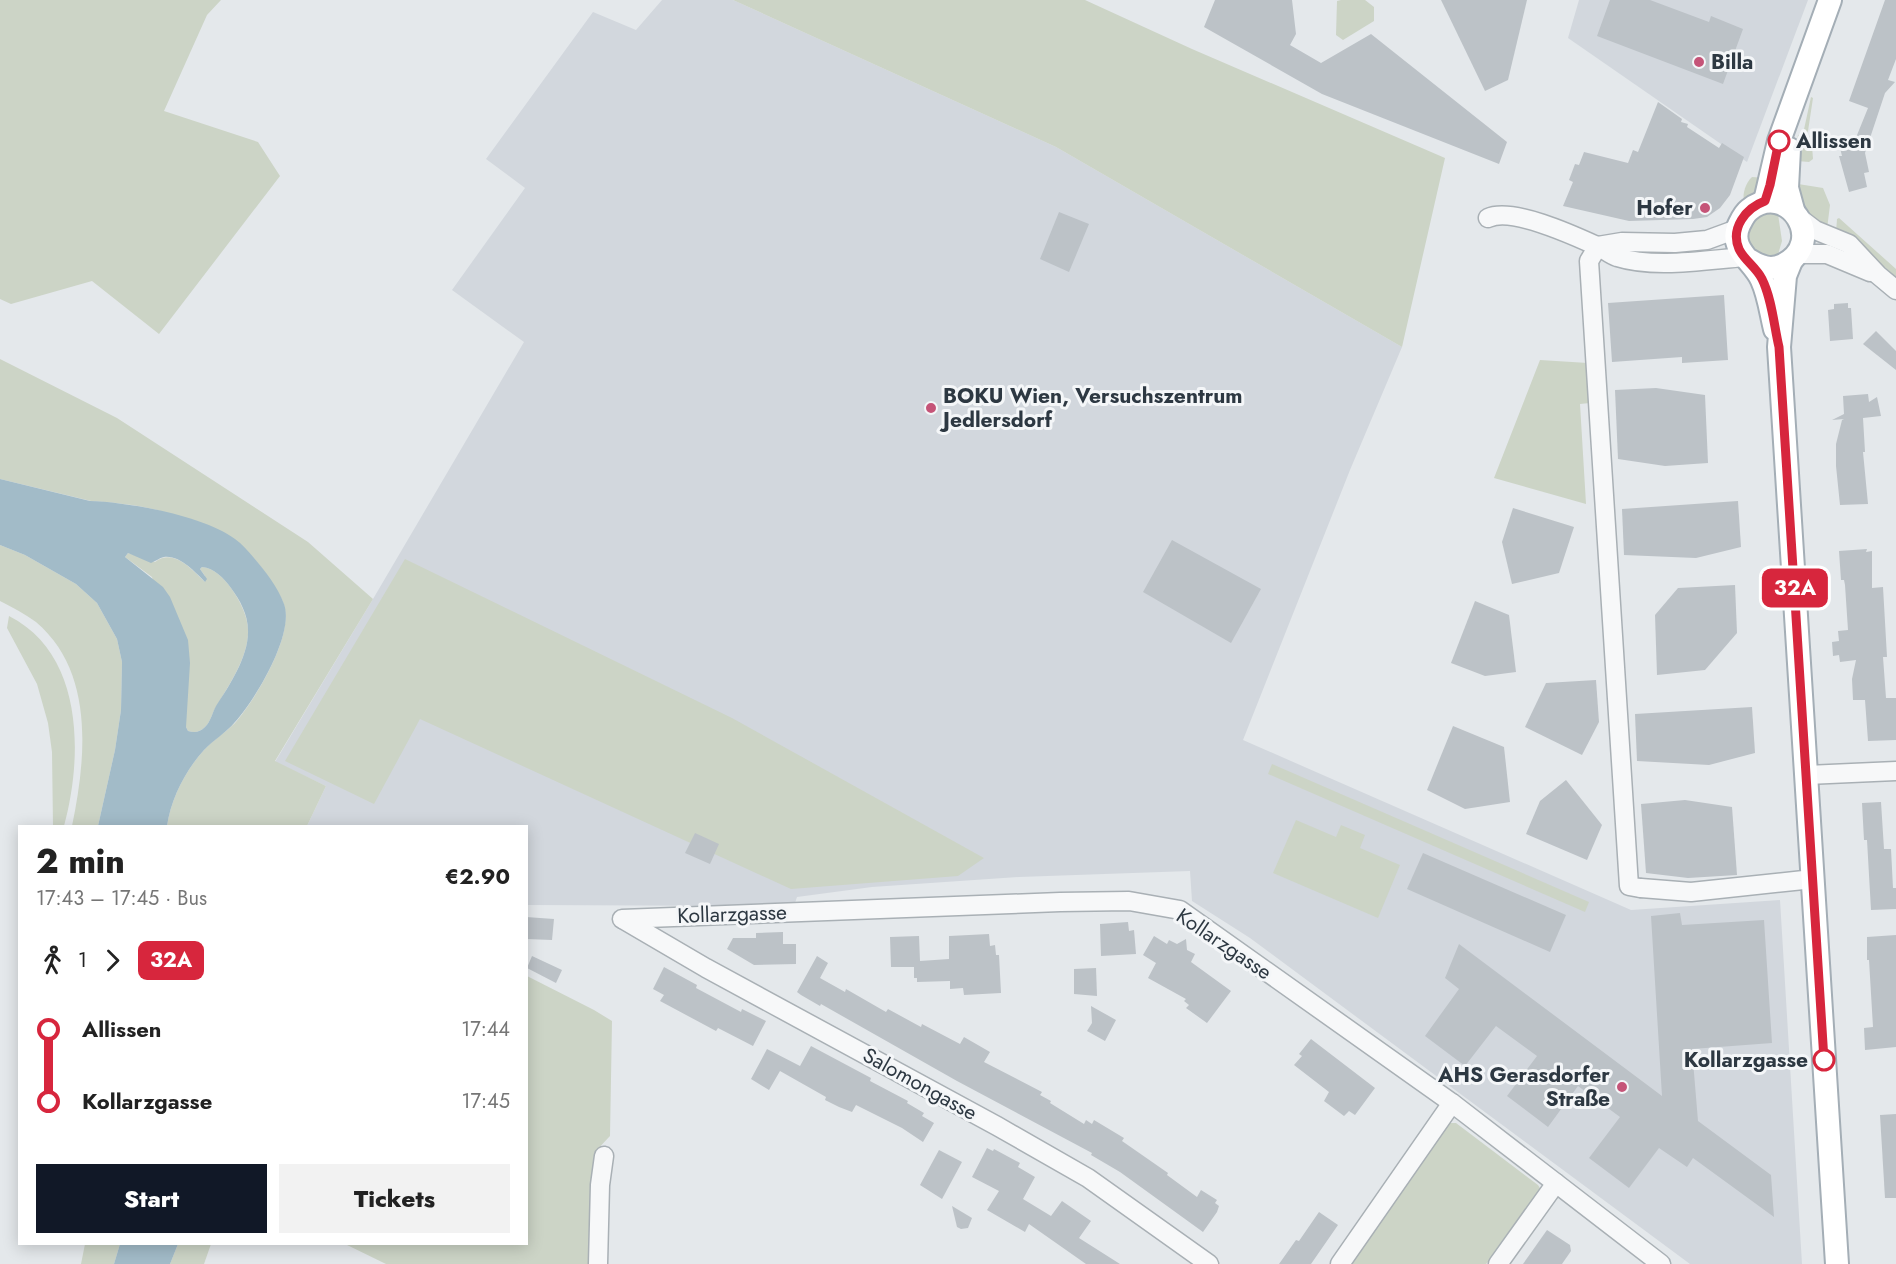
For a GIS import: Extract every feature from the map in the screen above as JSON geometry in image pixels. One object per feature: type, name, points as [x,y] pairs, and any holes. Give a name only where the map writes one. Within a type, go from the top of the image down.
[{"type":"main road","points":[[1765,201],[1779,141],[1830,0]]},
{"type":"main road","points":[[1794,100],[1787,188],[1802,225],[1803,237],[1785,276],[1779,347],[1837,1264]]},
{"type":"main road","points":[[1779,347],[1762,279],[1739,249],[1737,229],[1744,214],[1755,205],[1765,201],[1781,203],[1796,213]]},
{"type":"main road","points":[[1747,259],[1756,265],[1770,268],[1778,267],[1794,257]]},
{"type":"street","points":[[1796,213],[1815,230],[1849,244],[1896,290]]},
{"type":"street","points":[[1488,218],[1496,214],[1542,224],[1598,246],[1615,257],[1646,263],[1747,259]]},
{"type":"street","points":[[1737,229],[1707,240],[1675,243],[1622,242],[1598,246],[1589,261],[1629,886],[1691,892],[1813,879]]},
{"type":"street","points":[[1794,257],[1827,254],[1878,274]]},
{"type":"street","points":[[1807,775],[1896,771]]},
{"type":"street","name":"Kollarzgasse","points":[[622,919],[1060,902],[1129,901],[1180,910],[1452,1103],[1661,1264]]},
{"type":"street","name":"Salomongasse","points":[[622,919],[706,968],[1088,1178],[1209,1264]]},
{"type":"street","points":[[1340,1264],[1452,1103]]},
{"type":"street","points":[[599,1263],[600,1185],[604,1156]]},
{"type":"street","points":[[1498,1264],[1556,1183]]},
{"type":"shaded area","points":[[0,0],[221,0],[207,15],[164,111],[258,142],[280,176],[159,334],[92,281],[11,304],[0,299]]},
{"type":"shaded area","name":"BOKU Wien, Versuchszentrum Jedlersdorf","points":[[662,0],[733,0],[1056,147],[1402,347],[1350,470],[1243,740],[1631,910],[1780,900],[1802,1264],[1690,1264],[1250,938],[1192,901],[1190,871],[1019,877],[872,887],[797,897],[794,906],[528,905],[528,825],[307,825],[326,786],[275,762],[524,342],[452,290],[525,188],[486,159],[593,12],[636,30]]},
{"type":"shaded area","points":[[733,0],[1085,0],[1192,49],[1445,158],[1402,347],[1056,147]]},
{"type":"shaded area","points":[[1365,0],[1374,7],[1374,21],[1343,40],[1336,35],[1337,1]]},
{"type":"shaded area","points":[[1579,0],[1808,0],[1747,162],[1568,38]]},
{"type":"shaded area","points":[[1811,97],[1813,98],[1808,131],[1795,153],[1798,135],[1803,134]]},
{"type":"shaded area","points":[[1811,133],[1813,159],[1809,162],[1797,161]]},
{"type":"shaded area","points":[[1752,177],[1766,178],[1754,195],[1744,201],[1745,188]]},
{"type":"shaded area","points":[[1792,183],[1823,188],[1830,205],[1827,229],[1809,216]]},
{"type":"shaded area","points":[[1771,213],[1778,214],[1782,241],[1777,258],[1766,258],[1757,254],[1751,248],[1748,240],[1751,223]]},
{"type":"shaded area","points":[[1839,218],[1896,269],[1896,277],[1860,246],[1836,233]]},
{"type":"shaded area","points":[[0,359],[117,418],[308,542],[373,599],[275,761],[326,786],[307,825],[167,825],[175,796],[191,767],[208,746],[243,713],[262,684],[278,650],[286,618],[284,605],[263,570],[249,555],[236,547],[175,516],[140,506],[91,501],[0,479]]},
{"type":"shaded area","points":[[1540,360],[1588,363],[1590,403],[1580,404],[1586,504],[1494,478]]},
{"type":"shaded area","points":[[0,545],[25,555],[76,584],[97,603],[117,639],[122,662],[121,710],[115,750],[98,825],[72,825],[81,773],[82,745],[77,691],[68,666],[55,642],[36,622],[0,601]]},
{"type":"shaded area","points":[[128,553],[155,562],[162,558],[175,559],[188,566],[205,582],[205,576],[200,569],[202,567],[211,569],[228,584],[242,608],[248,630],[242,660],[209,722],[199,731],[188,731],[186,727],[152,577],[125,557]]},
{"type":"shaded area","points":[[405,559],[732,718],[984,858],[958,876],[791,889],[420,719],[374,804],[285,761]]},
{"type":"shaded area","points":[[9,616],[34,633],[52,655],[64,681],[72,709],[75,739],[74,769],[64,825],[53,825],[52,752],[48,723],[37,684],[7,628]]},
{"type":"shaded area","points":[[1272,764],[1589,902],[1585,912],[1268,774]]},
{"type":"shaded area","points":[[1296,820],[1336,837],[1341,825],[1365,835],[1360,848],[1400,865],[1378,918],[1273,873]]},
{"type":"shaded area","points":[[528,977],[612,1021],[610,1136],[594,1153],[590,1264],[386,1264],[347,1245],[528,1245]]},
{"type":"shaded area","points":[[1448,1123],[1456,1123],[1538,1185],[1541,1190],[1507,1242],[1486,1264],[1346,1264]]},
{"type":"shaded area","points":[[85,1245],[120,1245],[114,1264],[81,1264]]},
{"type":"shaded area","points":[[178,1245],[211,1245],[204,1264],[170,1264]]},
{"type":"water","points":[[0,479],[90,501],[145,507],[205,524],[222,531],[240,543],[275,585],[284,604],[286,617],[279,649],[262,683],[243,712],[204,750],[191,767],[175,796],[167,825],[98,825],[115,750],[121,710],[122,662],[117,639],[97,603],[76,584],[25,555],[0,545]],"holes":[[[128,553],[151,563],[161,558],[176,559],[187,565],[205,582],[207,579],[200,569],[202,567],[215,571],[234,593],[247,619],[247,640],[242,660],[209,722],[197,732],[188,731],[186,727],[190,663],[188,640],[170,597],[163,587],[125,557]]]},
{"type":"water","points":[[120,1245],[178,1245],[170,1264],[114,1264]]},
{"type":"building","points":[[1215,0],[1292,0],[1296,34],[1290,45],[1321,63],[1371,34],[1507,142],[1499,164],[1322,94],[1204,27]]},
{"type":"building","points":[[1441,0],[1527,0],[1508,80],[1485,91]]},
{"type":"building","name":"Billa","points":[[1610,0],[1650,0],[1709,22],[1711,16],[1743,29],[1723,84],[1597,36]]},
{"type":"building","points":[[1885,0],[1896,0],[1896,59],[1888,80],[1895,82],[1885,93],[1865,153],[1869,172],[1864,173],[1867,187],[1849,192],[1839,156],[1842,156],[1840,148],[1853,145],[1868,108],[1849,101]]},
{"type":"building","points":[[1658,102],[1682,119],[1681,122],[1688,124],[1687,127],[1719,148],[1722,143],[1744,157],[1730,195],[1720,208],[1707,217],[1693,219],[1629,221],[1563,206],[1573,182],[1569,180],[1575,164],[1579,165],[1584,152],[1628,163],[1633,150],[1638,152]]},
{"type":"building","points":[[1059,212],[1089,224],[1069,272],[1040,259]]},
{"type":"building","points":[[1724,295],[1728,360],[1682,363],[1682,357],[1612,362],[1608,303]]},
{"type":"building","points":[[1848,303],[1848,308],[1851,308],[1853,339],[1830,341],[1828,310],[1834,309],[1834,304]]},
{"type":"building","points":[[1876,331],[1896,351],[1896,370],[1863,344]]},
{"type":"building","points":[[1656,388],[1705,395],[1708,463],[1665,466],[1618,459],[1615,390]]},
{"type":"building","points":[[1868,394],[1869,402],[1877,397],[1881,416],[1863,418],[1865,452],[1863,452],[1868,504],[1840,505],[1836,444],[1844,419],[1832,420],[1844,414],[1843,396]]},
{"type":"building","points":[[1738,501],[1741,547],[1696,558],[1624,555],[1622,509]]},
{"type":"building","points":[[1513,508],[1574,527],[1559,573],[1512,584],[1502,542]]},
{"type":"building","points":[[1172,540],[1261,589],[1231,643],[1143,592]]},
{"type":"building","points":[[1867,549],[1866,552],[1872,551],[1872,588],[1883,587],[1887,657],[1883,657],[1886,698],[1896,698],[1896,740],[1868,741],[1865,700],[1853,700],[1852,679],[1856,660],[1840,662],[1839,655],[1833,656],[1832,642],[1839,641],[1838,631],[1848,630],[1845,585],[1844,580],[1841,580],[1839,551]]},
{"type":"building","points":[[1735,585],[1737,633],[1705,670],[1657,675],[1655,615],[1678,588]]},
{"type":"building","points":[[1475,601],[1509,615],[1516,672],[1485,676],[1451,663]]},
{"type":"building","points":[[1596,680],[1599,722],[1582,755],[1525,727],[1546,683]]},
{"type":"building","points":[[1752,707],[1755,753],[1709,765],[1637,761],[1635,714]]},
{"type":"building","points":[[1453,726],[1504,747],[1510,802],[1465,809],[1427,790]]},
{"type":"building","points":[[1566,780],[1602,825],[1587,860],[1526,834],[1540,801]]},
{"type":"building","points":[[1685,800],[1732,807],[1737,875],[1688,878],[1646,873],[1641,804]]},
{"type":"building","points":[[1881,802],[1884,849],[1891,849],[1896,909],[1871,910],[1867,840],[1864,840],[1862,803]]},
{"type":"building","points":[[695,833],[719,844],[710,864],[685,853]]},
{"type":"building","points":[[1423,853],[1566,915],[1550,952],[1407,889]]},
{"type":"building","points":[[1680,913],[1682,925],[1764,920],[1772,1043],[1692,1049],[1698,1121],[1771,1175],[1774,1217],[1693,1158],[1687,1167],[1659,1148],[1629,1188],[1589,1158],[1620,1117],[1578,1086],[1548,1127],[1507,1096],[1537,1056],[1496,1026],[1465,1066],[1425,1036],[1459,989],[1445,978],[1459,944],[1662,1096],[1651,916]]},
{"type":"building","points":[[528,917],[554,919],[552,940],[528,939]]},
{"type":"building","points":[[1128,922],[1129,931],[1134,930],[1136,954],[1101,956],[1100,924]]},
{"type":"building","points":[[783,932],[783,944],[796,944],[796,964],[754,965],[727,949],[733,938],[756,938],[756,933]]},
{"type":"building","points":[[989,934],[990,946],[995,945],[996,955],[999,955],[1001,993],[964,995],[963,988],[950,989],[950,981],[917,982],[917,978],[914,978],[914,967],[891,967],[890,937],[919,936],[920,961],[949,959],[949,936]]},
{"type":"building","points":[[1896,935],[1896,1047],[1865,1050],[1864,1028],[1873,1027],[1867,937]]},
{"type":"building","points":[[1154,936],[1167,944],[1169,940],[1177,944],[1186,939],[1187,950],[1195,954],[1191,962],[1231,991],[1207,1023],[1186,1008],[1189,1005],[1184,1001],[1186,999],[1148,978],[1156,963],[1143,955]]},
{"type":"building","points":[[532,956],[562,970],[556,983],[528,969]]},
{"type":"building","points":[[817,956],[828,963],[820,978],[845,992],[846,989],[886,1012],[888,1009],[960,1044],[964,1037],[990,1052],[984,1062],[1042,1092],[1040,1095],[1051,1101],[1050,1103],[1084,1124],[1086,1120],[1092,1124],[1094,1120],[1124,1138],[1122,1141],[1168,1173],[1167,1175],[1197,1197],[1201,1190],[1217,1200],[1215,1203],[1219,1206],[1217,1212],[1203,1232],[1120,1172],[1091,1155],[1092,1153],[801,995],[797,992]]},
{"type":"building","points":[[664,967],[697,985],[696,988],[741,1012],[742,1009],[766,1021],[753,1046],[718,1028],[716,1031],[660,1001],[664,995],[653,989]]},
{"type":"building","points":[[1096,968],[1097,996],[1074,994],[1074,969]]},
{"type":"building","points":[[1091,1006],[1116,1020],[1105,1041],[1087,1031],[1092,1023]]},
{"type":"building","points":[[1311,1039],[1375,1088],[1355,1115],[1349,1111],[1344,1116],[1324,1101],[1329,1092],[1294,1065],[1302,1056],[1299,1054]]},
{"type":"building","points":[[811,1046],[871,1078],[870,1081],[908,1101],[907,1103],[924,1113],[922,1116],[934,1123],[923,1142],[902,1128],[856,1105],[852,1112],[839,1107],[780,1071],[769,1090],[751,1079],[767,1049],[800,1066]]},
{"type":"building","points":[[1896,1114],[1896,1198],[1885,1198],[1880,1115]]},
{"type":"building","points":[[987,1148],[993,1151],[994,1149],[1020,1163],[1018,1167],[1035,1177],[1023,1199],[1051,1216],[1062,1201],[1091,1221],[1079,1238],[1120,1264],[1086,1264],[1029,1224],[1025,1232],[987,1210],[999,1191],[972,1177]]},
{"type":"building","points":[[939,1150],[962,1162],[942,1199],[920,1185]]},
{"type":"building","points":[[952,1206],[972,1218],[968,1228],[957,1227]]},
{"type":"building","points":[[1319,1212],[1338,1225],[1311,1264],[1279,1264],[1296,1240],[1299,1241]]},
{"type":"building","points":[[1547,1230],[1570,1245],[1571,1251],[1562,1264],[1523,1264]]},
{"type":"bus line","name":"32A","points":[[1779,141],[1765,201],[1755,205],[1744,214],[1737,229],[1737,241],[1739,249],[1762,279],[1779,347],[1824,1060]]},
{"type":"place","name":"Billa","points":[[1699,62]]},
{"type":"place","name":"Allissen","points":[[1779,141]]},
{"type":"place","name":"Hofer","points":[[1705,208]]},
{"type":"place","name":"BOKU Wien, Versuchszentrum Jedlersdorf","points":[[931,408]]},
{"type":"place","name":"Kollarzgasse","points":[[1824,1060]]},
{"type":"place","name":"AHS Gerasdorfer Straße","points":[[1622,1087]]}]
